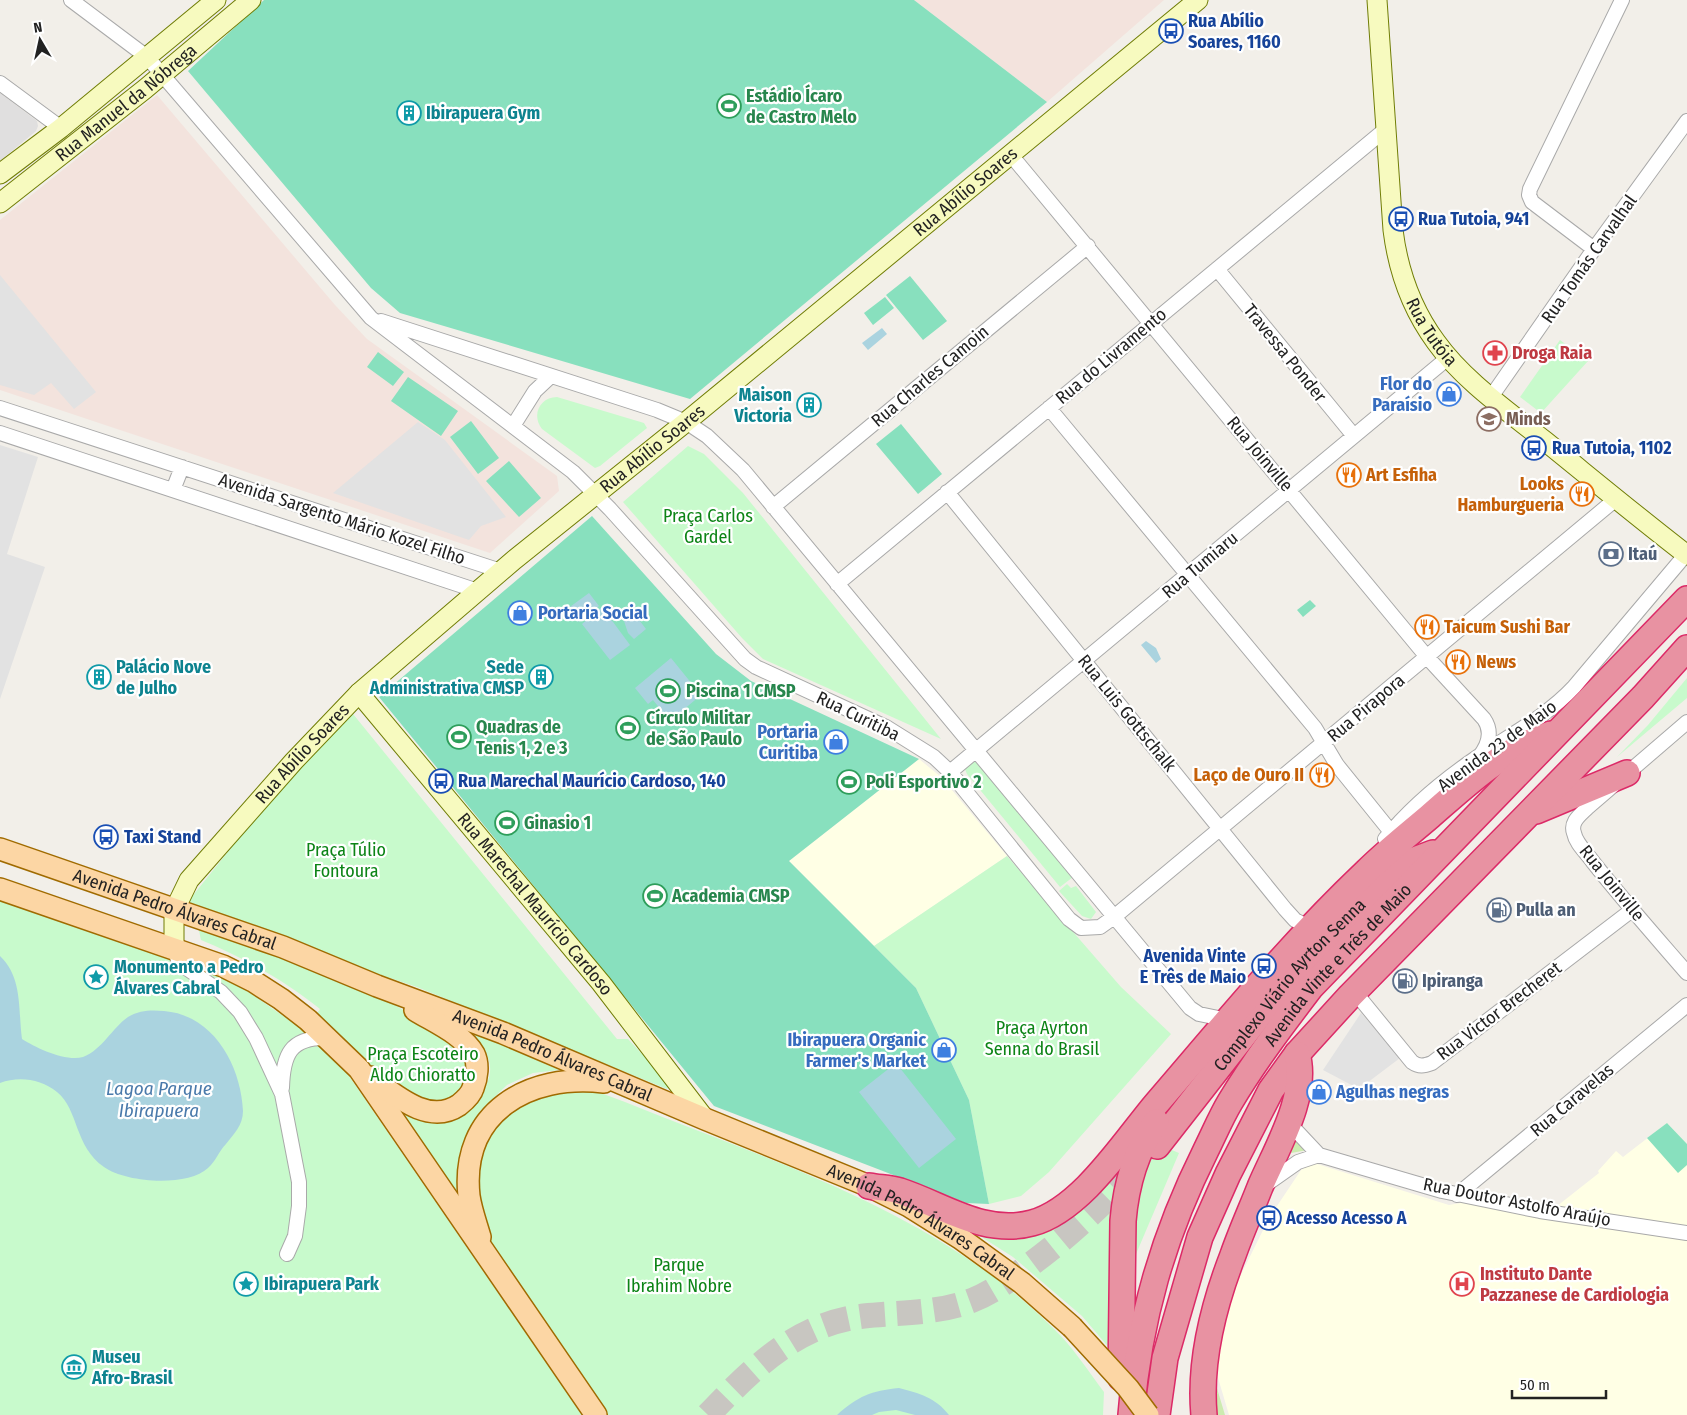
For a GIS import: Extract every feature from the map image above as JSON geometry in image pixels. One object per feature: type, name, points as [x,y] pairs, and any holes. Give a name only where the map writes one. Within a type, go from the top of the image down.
[{"type":"highway","name":"Avenida Vinte e Três de Maio","points":[[1131,1415],[1135,1370],[1157,1267],[1189,1184],[1229,1103],[1265,1048],[1311,987],[1687,599]]},
{"type":"highway","name":"Avenida Vinte e Três de Maio","points":[[1157,1415],[1165,1358],[1200,1237],[1228,1174],[1271,1090],[1297,1054],[1354,992],[1643,697],[1687,648]]},
{"type":"highway","points":[[869,1186],[898,1191],[970,1220],[992,1225],[1031,1223],[1050,1216],[1084,1190],[1228,1020],[1310,928],[1367,870],[1489,765],[1528,742],[1558,732]]},
{"type":"highway","points":[[1529,813],[1627,773]]},
{"type":"highway","name":"Complexo Viário Ayrton Senna","points":[[1157,1146],[1302,961],[1385,880],[1412,861],[1442,851]]},
{"type":"highway","points":[[1204,1415],[1203,1378],[1214,1313],[1232,1255],[1288,1122],[1300,1083],[1300,1064],[1297,1054]]},
{"type":"highway","points":[[1121,1415],[1123,1221],[1125,1197],[1140,1150],[1167,1105],[1172,1086]]},
{"type":"main road","name":"Avenida Pedro Álvares Cabral","points":[[0,849],[174,911],[283,947],[377,986],[503,1033],[621,1084],[869,1186],[909,1206],[960,1238],[1022,1283],[1072,1327],[1128,1388],[1148,1415]]},
{"type":"main road","points":[[0,889],[223,966],[253,981],[301,1015],[359,1069],[422,1110],[438,1112],[452,1110],[463,1102],[473,1090],[477,1062],[474,1054],[464,1043],[377,986]]},
{"type":"main road","points":[[359,1069],[596,1415]]},
{"type":"main road","points":[[487,1256],[474,1218],[469,1196],[469,1178],[472,1158],[479,1137],[491,1118],[505,1103],[523,1091],[544,1084],[564,1080],[585,1079],[621,1084]]},
{"type":"street","name":"Rua Curitiba","points":[[71,0],[147,57],[371,318],[573,472],[596,494],[745,659],[756,667],[886,727],[934,756],[950,772],[1074,924],[1081,928],[1100,927],[1114,917]]},
{"type":"street","name":"Rua Manuel da Nóbrega","points":[[0,174],[61,128],[216,0]]},
{"type":"street","name":"Rua Manuel da Nóbrega","points":[[0,202],[162,75],[251,0]]},
{"type":"street","name":"Rua Abílio Soares","points":[[174,948],[174,911],[189,880],[294,761],[359,693],[501,571],[686,422],[1198,0]]},
{"type":"street","name":"Rua Tutóia","points":[[1378,0],[1392,230],[1404,284],[1419,315],[1436,342],[1449,357],[1491,398],[1687,554]]},
{"type":"street","points":[[1594,249],[1532,202],[1529,195],[1530,189],[1622,0]]},
{"type":"street","points":[[0,83],[61,128]]},
{"type":"street","name":"Rua Tomás Carvalhal","points":[[1491,398],[1594,249],[1687,121]]},
{"type":"street","name":"Rua do Livramento","points":[[837,584],[1386,129]]},
{"type":"street","name":"Rua Joinville","points":[[1010,155],[1088,246],[1427,656],[1487,722],[1488,741],[1479,757]]},
{"type":"street","name":"Rua Charles Camoin","points":[[773,507],[1088,246]]},
{"type":"street","name":"Travessa Ponder","points":[[1217,269],[1354,436]]},
{"type":"street","points":[[371,318],[686,422],[707,436],[743,470],[1190,1008],[1199,1014],[1228,1020]]},
{"type":"street","name":"Rua Tumiaru","points":[[950,772],[1449,357]]},
{"type":"street","points":[[512,426],[535,391],[551,376]]},
{"type":"street","name":"Avenida Sargento Mário Kozel Filho","points":[[0,408],[501,571]]},
{"type":"street","points":[[1049,408],[1311,723],[1337,765],[1391,832]]},
{"type":"street","name":"Avenida Sargento Mário Kozel Filho","points":[[0,433],[478,591]]},
{"type":"street","points":[[173,490],[182,467]]},
{"type":"street","name":"Rua Luis Gottschalk","points":[[947,492],[1290,914],[1310,928]]},
{"type":"street","name":"Rua Pirapora","points":[[1114,917],[1616,499]]},
{"type":"street","name":"Avenida 23 de Maio","points":[[1367,870],[1377,849],[1412,810],[1479,757],[1554,707],[1565,697],[1687,554]]},
{"type":"street","name":"Rua Marechal Maurício Cardoso","points":[[359,693],[600,983],[705,1119]]},
{"type":"street","points":[[1627,773],[1687,722]]},
{"type":"street","name":"Rua Joinville","points":[[1627,773],[1576,819],[1573,826],[1574,834],[1578,842],[1632,910],[1687,973]]},
{"type":"street","name":"Rua Victor Brecheret","points":[[1354,992],[1412,1062],[1425,1066],[1432,1063],[1632,910]]},
{"type":"street","points":[[174,948],[179,963],[221,992],[240,1012],[256,1038],[282,1094],[299,1182],[299,1206],[295,1236],[287,1254]]},
{"type":"street","name":"Rua Caravelas","points":[[1457,1195],[1687,1005]]},
{"type":"street","points":[[282,1094],[284,1066],[292,1047],[312,1038],[327,1038]]},
{"type":"street","points":[[1260,1188],[1298,1162],[1319,1155],[1288,1122]]},
{"type":"street","name":"Rua Doutor Astolfo Araújo","points":[[1319,1155],[1457,1195],[1540,1211],[1687,1233]]},
{"type":"shaded area","points":[[914,0],[1164,0],[1047,102]]},
{"type":"shaded area","points":[[0,93],[37,121],[38,126],[36,131],[0,161]]},
{"type":"shaded area","points":[[157,95],[335,305],[367,339],[557,476],[559,491],[490,553],[0,390],[0,220]]},
{"type":"shaded area","points":[[0,275],[96,392],[74,409],[51,383],[34,395],[0,385]]},
{"type":"shaded area","points":[[418,422],[445,440],[506,517],[481,526],[469,540],[333,493]]},
{"type":"shaded area","points":[[0,445],[38,457],[7,554],[45,567],[0,699]]},
{"type":"shaded area","points":[[919,759],[941,777],[1007,856],[874,946],[789,861]]},
{"type":"shaded area","points":[[1361,1013],[1400,1058],[1359,1089],[1323,1070]]},
{"type":"shaded area","name":"Instituto Dante Pazzanese de Cardiologia","points":[[1667,1123],[1687,1144],[1687,1415],[1229,1415],[1216,1371],[1224,1309],[1269,1218],[1301,1170],[1310,1165],[1317,1164],[1449,1205],[1478,1200],[1552,1210],[1599,1173],[1598,1171],[1616,1151],[1623,1157]]},
{"type":"green space","points":[[264,0],[914,0],[1047,102],[690,399],[400,313],[371,288],[188,71]]},
{"type":"green space","points":[[910,276],[947,321],[923,340],[886,295]]},
{"type":"green space","points":[[885,297],[894,308],[873,325],[864,313]]},
{"type":"green space","points":[[1560,340],[1588,361],[1541,413],[1520,397]]},
{"type":"green space","points":[[378,352],[404,372],[393,386],[367,367]]},
{"type":"green space","points":[[408,377],[458,411],[441,436],[391,401]]},
{"type":"green space","points":[[557,397],[644,423],[647,428],[595,468],[542,429],[539,424],[537,413],[542,403]]},
{"type":"green space","points":[[471,421],[499,458],[478,474],[450,437]]},
{"type":"green space","points":[[901,424],[942,474],[918,494],[876,444]]},
{"type":"green space","name":"Praça Carlos Gardel","points":[[688,446],[704,454],[743,493],[941,739],[763,659],[742,638],[623,502]]},
{"type":"green space","points":[[509,461],[541,498],[519,517],[486,481]]},
{"type":"green space","name":"Círculo Militar de São Paulo","points":[[592,516],[716,654],[751,681],[919,759],[789,861],[916,988],[969,1100],[989,1204],[966,1203],[714,1106],[379,697]]},
{"type":"green space","points":[[1310,600],[1316,606],[1303,617],[1297,610]]},
{"type":"green space","points":[[1687,678],[1687,698],[1617,757],[1648,725]]},
{"type":"green space","name":"Praça Túlio Fontoura","points":[[349,709],[617,1039],[628,1039],[642,1054],[646,1051],[671,1084],[667,1089],[417,987],[182,909],[296,767]]},
{"type":"green space","points":[[969,761],[976,762],[1073,877],[1060,887],[967,774],[964,767]]},
{"type":"green space","name":"Praça Ayrton Senna do Brasil","points":[[1007,856],[1121,987],[1171,1034],[1049,1172],[1021,1196],[989,1204],[969,1100],[916,988],[874,946]]},
{"type":"green space","points":[[1067,884],[1071,888],[1076,886],[1096,912],[1091,919],[1082,916],[1059,891]]},
{"type":"green space","name":"Ibirapuera Park","points":[[0,898],[207,970],[247,991],[302,1029],[324,1047],[347,1073],[582,1415],[0,1415]]},
{"type":"green space","name":"Praça Escoteiro Aldo Chioratto","points":[[198,926],[370,990],[443,1034],[469,1056],[469,1086],[443,1107],[404,1095],[312,1020],[320,1009],[292,988],[263,970],[201,940]]},
{"type":"green space","name":"Praça Escoteiro Aldo Chioratto","points":[[471,1031],[559,1070],[533,1073],[507,1085],[481,1110],[464,1142],[458,1195],[398,1106],[468,1109],[484,1089],[490,1071],[486,1052]]},
{"type":"green space","name":"Parque Ibrahim Nobre","points":[[590,1089],[739,1146],[852,1194],[907,1222],[959,1253],[1008,1288],[1061,1336],[1104,1392],[1103,1415],[603,1415],[496,1255],[485,1232],[479,1202],[480,1158],[489,1138],[501,1119],[541,1093]]},
{"type":"green space","points":[[1667,1123],[1687,1144],[1687,1165],[1678,1173],[1647,1138]]},
{"type":"green space","points":[[1294,1134],[1308,1150],[1291,1153]]},
{"type":"green space","points":[[1148,1140],[1179,1153],[1125,1280],[1111,1350],[1082,1316],[1013,1257],[980,1236],[1001,1236]]},
{"type":"green space","points":[[1213,1375],[1225,1415],[1214,1415]]},
{"type":"water","points":[[882,328],[887,334],[868,350],[862,343]]},
{"type":"water","points":[[589,593],[599,606],[578,622],[567,609]]},
{"type":"water","points":[[602,607],[630,645],[610,660],[582,624]]},
{"type":"water","points":[[636,616],[646,629],[634,639],[628,633],[624,621]]},
{"type":"water","points":[[1146,641],[1156,648],[1161,659],[1156,663],[1141,645]]},
{"type":"water","name":"Piscina 1 CMSP","points":[[671,658],[701,695],[670,721],[653,700],[648,704],[635,688]]},
{"type":"water","name":"Lagoa Parque Ibirapuera","points":[[0,956],[13,974],[16,984],[22,1039],[51,1053],[68,1058],[83,1057],[90,1054],[128,1017],[146,1011],[164,1011],[182,1015],[197,1022],[210,1033],[222,1046],[237,1077],[243,1116],[237,1129],[208,1168],[199,1174],[186,1178],[157,1181],[127,1177],[114,1172],[104,1167],[87,1149],[69,1108],[57,1092],[44,1084],[30,1080],[22,1079],[0,1083]]},
{"type":"water","points":[[896,1063],[956,1139],[919,1168],[859,1092]]},
{"type":"water","points":[[899,1388],[933,1400],[949,1415],[915,1415],[896,1410],[879,1412],[872,1415],[837,1415],[865,1395]]},
{"type":"tunnel","points":[[708,1415],[741,1381],[777,1351],[817,1328],[864,1316],[919,1312],[960,1305],[993,1290],[1012,1278],[1069,1234],[1137,1168]]},
{"type":"place","name":"Rua Abílio Soares, 1160","points":[[1171,31]]},
{"type":"place","name":"Estádio Ícaro de Castro Melo","points":[[729,106]]},
{"type":"place","name":"Ibirapuera Gym","points":[[409,113]]},
{"type":"place","name":"Rua Tutoia, 941","points":[[1401,219]]},
{"type":"place","name":"Droga Raia","points":[[1495,353]]},
{"type":"place","name":"Flor do Paraísio","points":[[1449,394]]},
{"type":"place","name":"Maison Victoria","points":[[809,405]]},
{"type":"place","name":"Minds","points":[[1489,419]]},
{"type":"place","name":"Rua Tutoia, 1102","points":[[1534,448]]},
{"type":"place","name":"Art Esfiha","points":[[1349,475]]},
{"type":"place","name":"Looks Hamburgueria","points":[[1582,494]]},
{"type":"place","name":"Itaú","points":[[1611,554]]},
{"type":"place","name":"Portaria Social","points":[[520,613]]},
{"type":"place","name":"Taicum Sushi Bar","points":[[1427,627]]},
{"type":"place","name":"News","points":[[1458,662]]},
{"type":"place","name":"Palácio Nove de Julho","points":[[99,677]]},
{"type":"place","name":"Sede Administrativa CMSP","points":[[541,677]]},
{"type":"place","name":"Piscina 1 CMSP","points":[[668,691]]},
{"type":"place","name":"Círculo Militar de São Paulo","points":[[628,728]]},
{"type":"place","name":"Quadras de Tenis 1, 2 e 3","points":[[459,737]]},
{"type":"place","name":"Portaria Curitiba","points":[[836,742]]},
{"type":"place","name":"Laço de Ouro II","points":[[1322,775]]},
{"type":"place","name":"Rua Marechal Maurício Cardoso, 140","points":[[441,781]]},
{"type":"place","name":"Poli Esportivo 2","points":[[849,782]]},
{"type":"place","name":"Ginasio 1","points":[[507,823]]},
{"type":"place","name":"Taxi Stand","points":[[106,837]]},
{"type":"place","name":"Academia CMSP","points":[[655,896]]},
{"type":"place","name":"Pulla an","points":[[1499,910]]},
{"type":"place","name":"Avenida Vinte E Três de Maio","points":[[1264,966]]},
{"type":"place","name":"Monumento a Pedro Álvares Cabral","points":[[96,977]]},
{"type":"place","name":"Ipiranga","points":[[1405,981]]},
{"type":"place","name":"Ibirapuera Organic Farmer's Market","points":[[944,1050]]},
{"type":"place","name":"Agulhas negras","points":[[1319,1092]]},
{"type":"place","name":"Acesso Acesso A","points":[[1269,1218]]},
{"type":"place","name":"Ibirapuera Park","points":[[246,1284]]},
{"type":"place","name":"Instituto Dante Pazzanese de Cardiologia","points":[[1462,1284]]},
{"type":"place","name":"Museu Afro-Brasil","points":[[74,1367]]}]
